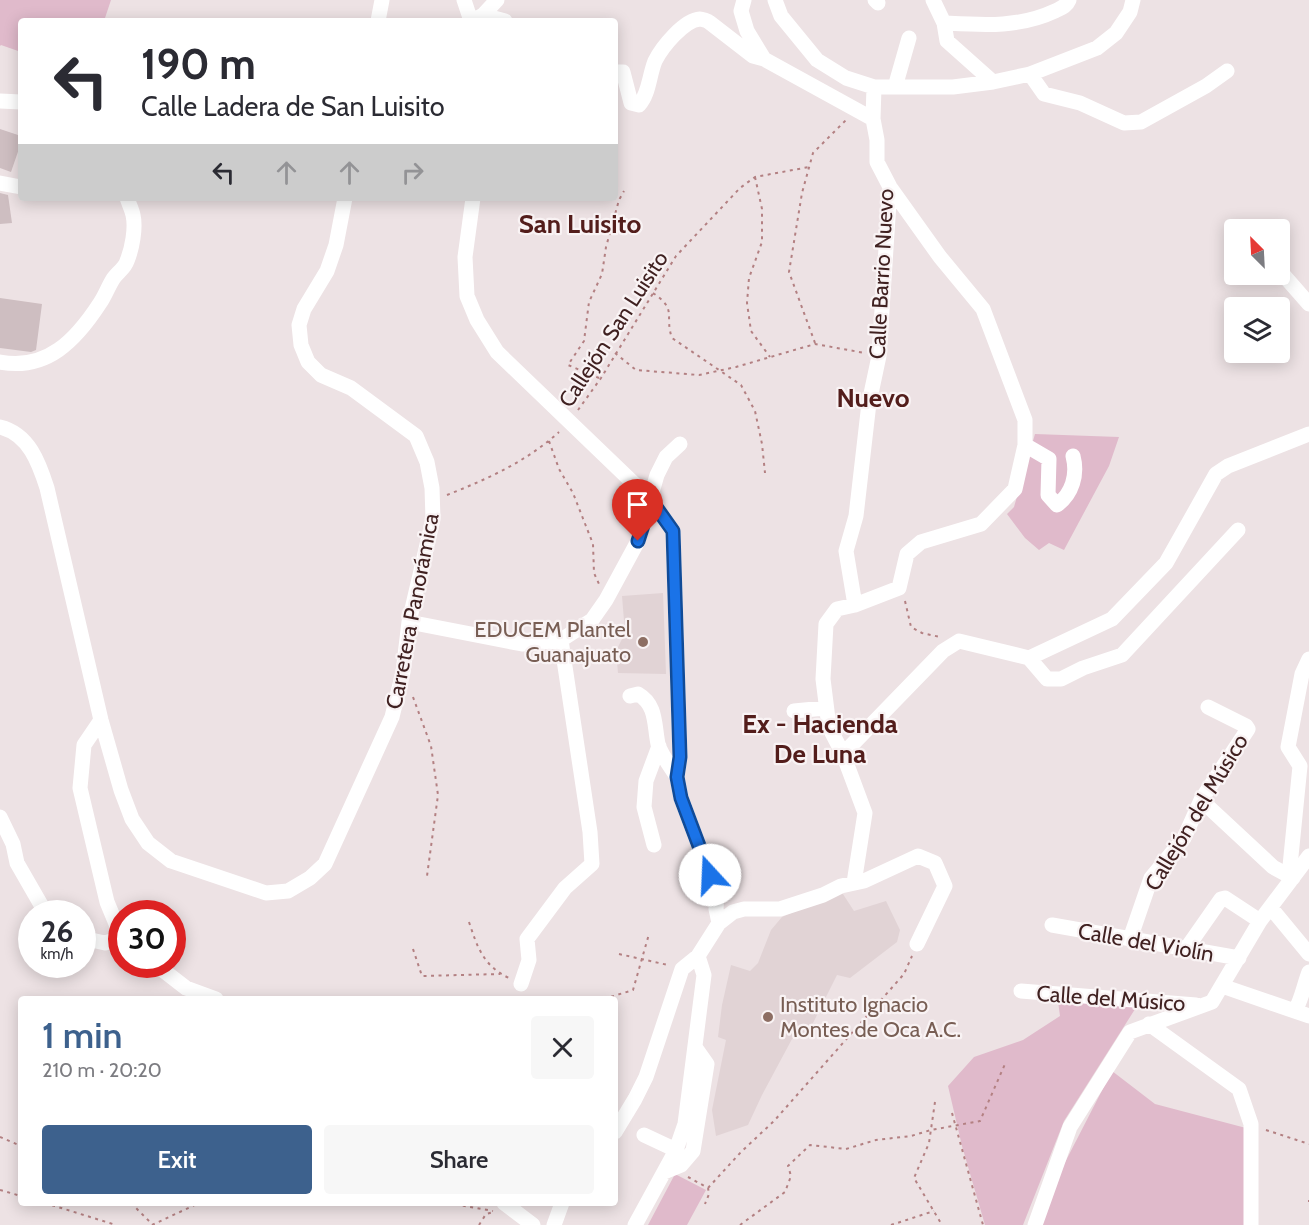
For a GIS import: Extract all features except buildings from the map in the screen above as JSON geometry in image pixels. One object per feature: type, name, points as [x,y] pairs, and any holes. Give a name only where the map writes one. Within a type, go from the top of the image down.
[{"type":"street","points":[[379,18],[382,0]]},
{"type":"street","points":[[464,0],[475,18]]},
{"type":"street","points":[[477,18],[497,0]]},
{"type":"street","points":[[744,0],[741,11],[747,31],[764,59]]},
{"type":"street","points":[[775,0],[781,16],[817,60],[846,78],[874,87],[953,87],[1030,74],[1097,48],[1116,33],[1130,12],[1133,0]]},
{"type":"street","points":[[933,0],[944,23],[947,41],[993,82]]},
{"type":"street","points":[[944,23],[993,26],[1037,19],[1067,5],[1069,0]]},
{"type":"street","points":[[618,72],[623,72],[631,104],[639,105],[646,97],[647,84],[656,59],[676,32],[689,23],[701,19],[710,22],[753,56],[764,59],[873,119]]},
{"type":"street","points":[[895,87],[909,38]]},
{"type":"street","points":[[1030,74],[1044,94],[1080,103],[1124,123],[1141,122],[1206,86],[1227,71]]},
{"type":"street","name":"Calle Barrio Nuevo","points":[[855,605],[846,551],[856,516],[869,403],[879,356],[890,187],[877,162],[877,140],[873,119],[874,87]]},
{"type":"street","points":[[0,101],[18,102]]},
{"type":"street","points":[[0,183],[18,186]]},
{"type":"street","points":[[854,883],[866,813],[843,754],[829,727],[823,678],[826,624],[837,609],[855,605],[899,588],[907,554],[921,542],[981,524],[1015,489],[1025,445],[1025,420],[983,309],[940,257],[890,187]]},
{"type":"street","points":[[0,362],[28,364],[58,351],[81,330],[101,302],[114,278],[127,263],[134,217],[128,201]]},
{"type":"street","name":"Carretera Panorámica","points":[[0,428],[8,429],[26,444],[38,461],[47,488],[101,720],[124,800],[132,819],[148,843],[171,861],[266,893],[288,891],[310,878],[325,864],[392,717],[404,672],[409,622],[433,519],[433,500],[426,462],[416,436],[351,388],[321,375],[309,362],[301,345],[299,325],[304,309],[327,271],[336,245],[344,201]]},
{"type":"street","points":[[473,201],[465,257],[467,296],[477,320],[497,352],[651,500],[673,531],[680,757],[677,777],[681,798],[717,894],[718,923]]},
{"type":"street","points":[[1290,282],[1309,304]]},
{"type":"street","points":[[1029,658],[1112,618],[1166,563],[1216,474],[1228,466],[1309,434]]},
{"type":"street","points":[[409,622],[522,644],[561,640],[592,620],[606,600],[638,541],[657,475],[666,457],[680,444]]},
{"type":"street","points":[[1025,445],[1049,459],[1047,495],[1057,506],[1067,497],[1076,469],[1072,456]]},
{"type":"street","points":[[843,754],[943,651],[959,641],[1029,658],[1047,679],[1061,679],[1083,668],[1122,655],[1238,530]]},
{"type":"street","points":[[521,984],[529,960],[527,939],[565,888],[592,864],[590,832],[561,640]]},
{"type":"street","points":[[1291,877],[1300,766],[1288,747],[1302,674],[1309,659]]},
{"type":"street","points":[[630,696],[638,694],[647,699],[656,722],[658,746],[646,781],[644,807],[654,845]]},
{"type":"street","name":"Callejón del Músico","points":[[1130,939],[1151,878],[1184,838],[1201,800],[1248,729],[1208,707]]},
{"type":"street","points":[[794,711],[825,708]]},
{"type":"street","points":[[101,720],[84,745],[80,788],[108,905]]},
{"type":"street","points":[[658,746],[677,777]]},
{"type":"street","points":[[1201,800],[1273,867],[1291,877]]},
{"type":"street","points":[[0,817],[13,844],[17,863],[38,900]]},
{"type":"street","points":[[618,1127],[646,1077],[682,969],[698,956],[718,923],[733,912],[744,909],[780,909],[864,880],[918,856],[935,863],[945,886],[917,944]]},
{"type":"street","points":[[1035,1225],[1070,1126],[1130,1032],[1212,1002],[1260,921],[1309,856]]},
{"type":"street","points":[[1186,949],[1221,899],[1226,898],[1260,921]]},
{"type":"street","points":[[1271,908],[1309,954]]},
{"type":"street","name":"Calle del Violín","points":[[1052,925],[1239,958]]},
{"type":"street","points":[[635,1225],[664,1172],[678,1158],[685,1124],[704,975],[698,956]]},
{"type":"street","points":[[1222,986],[1302,1013],[1304,984],[1309,972]]},
{"type":"street","points":[[173,978],[186,988],[208,996]]},
{"type":"street","name":"Calle del Músico","points":[[1020,991],[1202,1005]]},
{"type":"street","points":[[1149,1024],[1239,1089],[1251,1124],[1251,1225]]},
{"type":"street","points":[[644,1135],[678,1158]]},
{"type":"street","points":[[500,1206],[533,1225]]},
{"type":"street","points":[[554,1225],[561,1206]]},
{"type":"path","points":[[815,344],[789,272],[802,194],[813,153],[856,110]]},
{"type":"path","points":[[771,357],[752,331],[747,303],[750,278],[762,242],[762,209],[754,177],[809,167]]},
{"type":"path","name":"Callejón San Luisito","points":[[433,500],[486,480],[537,451],[570,422],[601,378],[676,256],[740,188],[754,177]]},
{"type":"path","points":[[601,378],[568,365],[584,341],[589,302],[602,274],[606,247],[619,200],[624,191]]},
{"type":"path","points":[[653,293],[664,300],[670,310],[669,329],[672,338],[741,385],[755,411],[765,473]]},
{"type":"path","points":[[615,353],[636,370],[699,375],[815,344],[879,356]]},
{"type":"path","points":[[549,441],[559,469],[573,493],[593,544],[594,573],[606,600]]},
{"type":"path","points":[[899,588],[911,627],[922,633],[959,641]]},
{"type":"path","points":[[404,672],[431,746],[438,795],[427,876]]},
{"type":"path","points":[[469,922],[479,952],[500,974],[521,984]]},
{"type":"path","points":[[614,996],[633,990],[649,934]]},
{"type":"path","points":[[708,1188],[774,1121],[904,974],[917,944]]},
{"type":"path","points":[[413,949],[422,976],[500,974]]},
{"type":"path","points":[[619,954],[682,969]]},
{"type":"path","points":[[740,1225],[785,1192],[791,1176],[788,1166],[810,1145],[846,1149],[876,1140],[911,1136],[980,1121],[1005,1064]]},
{"type":"path","points":[[934,1102],[929,1143],[915,1178],[942,1225]]},
{"type":"path","points":[[952,1113],[982,1225]]},
{"type":"path","points":[[1251,1124],[1309,1144]]},
{"type":"path","points":[[0,1137],[18,1145]]},
{"type":"path","points":[[678,1158],[682,1172],[708,1188]]},
{"type":"path","points":[[705,1204],[709,1194],[708,1188]]},
{"type":"path","points":[[0,1190],[18,1195]]},
{"type":"path","points":[[55,1206],[116,1225]]},
{"type":"path","points":[[134,1206],[153,1225],[193,1206]]},
{"type":"path","points":[[479,1225],[486,1214],[500,1206]]},
{"type":"path","points":[[891,1225],[934,1211]]},
{"type":"shaded area","points":[[0,0],[111,0],[105,18],[18,18],[18,51],[0,46]]},
{"type":"shaded area","points":[[1035,434],[1119,437],[1109,466],[1064,550],[1049,543],[1039,550],[1025,538],[1007,514],[1014,507]]},
{"type":"shaded area","name":"EDUCEM Plantel Guanajuato","points":[[663,593],[666,674],[618,673],[616,651],[625,633],[622,596]]},
{"type":"shaded area","name":"Instituto Ignacio Montes de Oca A.C.","points":[[841,891],[854,911],[886,901],[900,930],[897,942],[850,978],[837,975],[810,1029],[792,1039],[748,1125],[716,1136],[712,1110],[726,1040],[718,1037],[731,965],[750,971],[758,963],[771,930],[782,917]]},
{"type":"shaded area","points":[[1058,1001],[1137,1006],[1064,1121],[1023,1225],[985,1225],[962,1146],[948,1086],[974,1057],[1023,1040],[1060,1016]]},
{"type":"shaded area","points":[[1112,1071],[1155,1104],[1246,1128],[1246,1225],[1040,1225],[1058,1176]]},
{"type":"shaded area","points":[[675,1174],[706,1190],[687,1225],[648,1225]]},
{"type":"place","name":"EDUCEM Plantel Guanajuato","points":[[643,642]]},
{"type":"place","name":"Instituto Ignacio Montes de Oca A.C.","points":[[768,1017]]},
{"type":"district","name":"San Luisito","points":[[580,224]]},
{"type":"district","name":"Nuevo","points":[[873,398]]},
{"type":"district","name":"Ex - Hacienda De Luna","points":[[820,739]]},
{"type":"route","points":[[638,541],[651,500],[673,531],[680,757],[677,777],[681,798],[710,875]]}]
